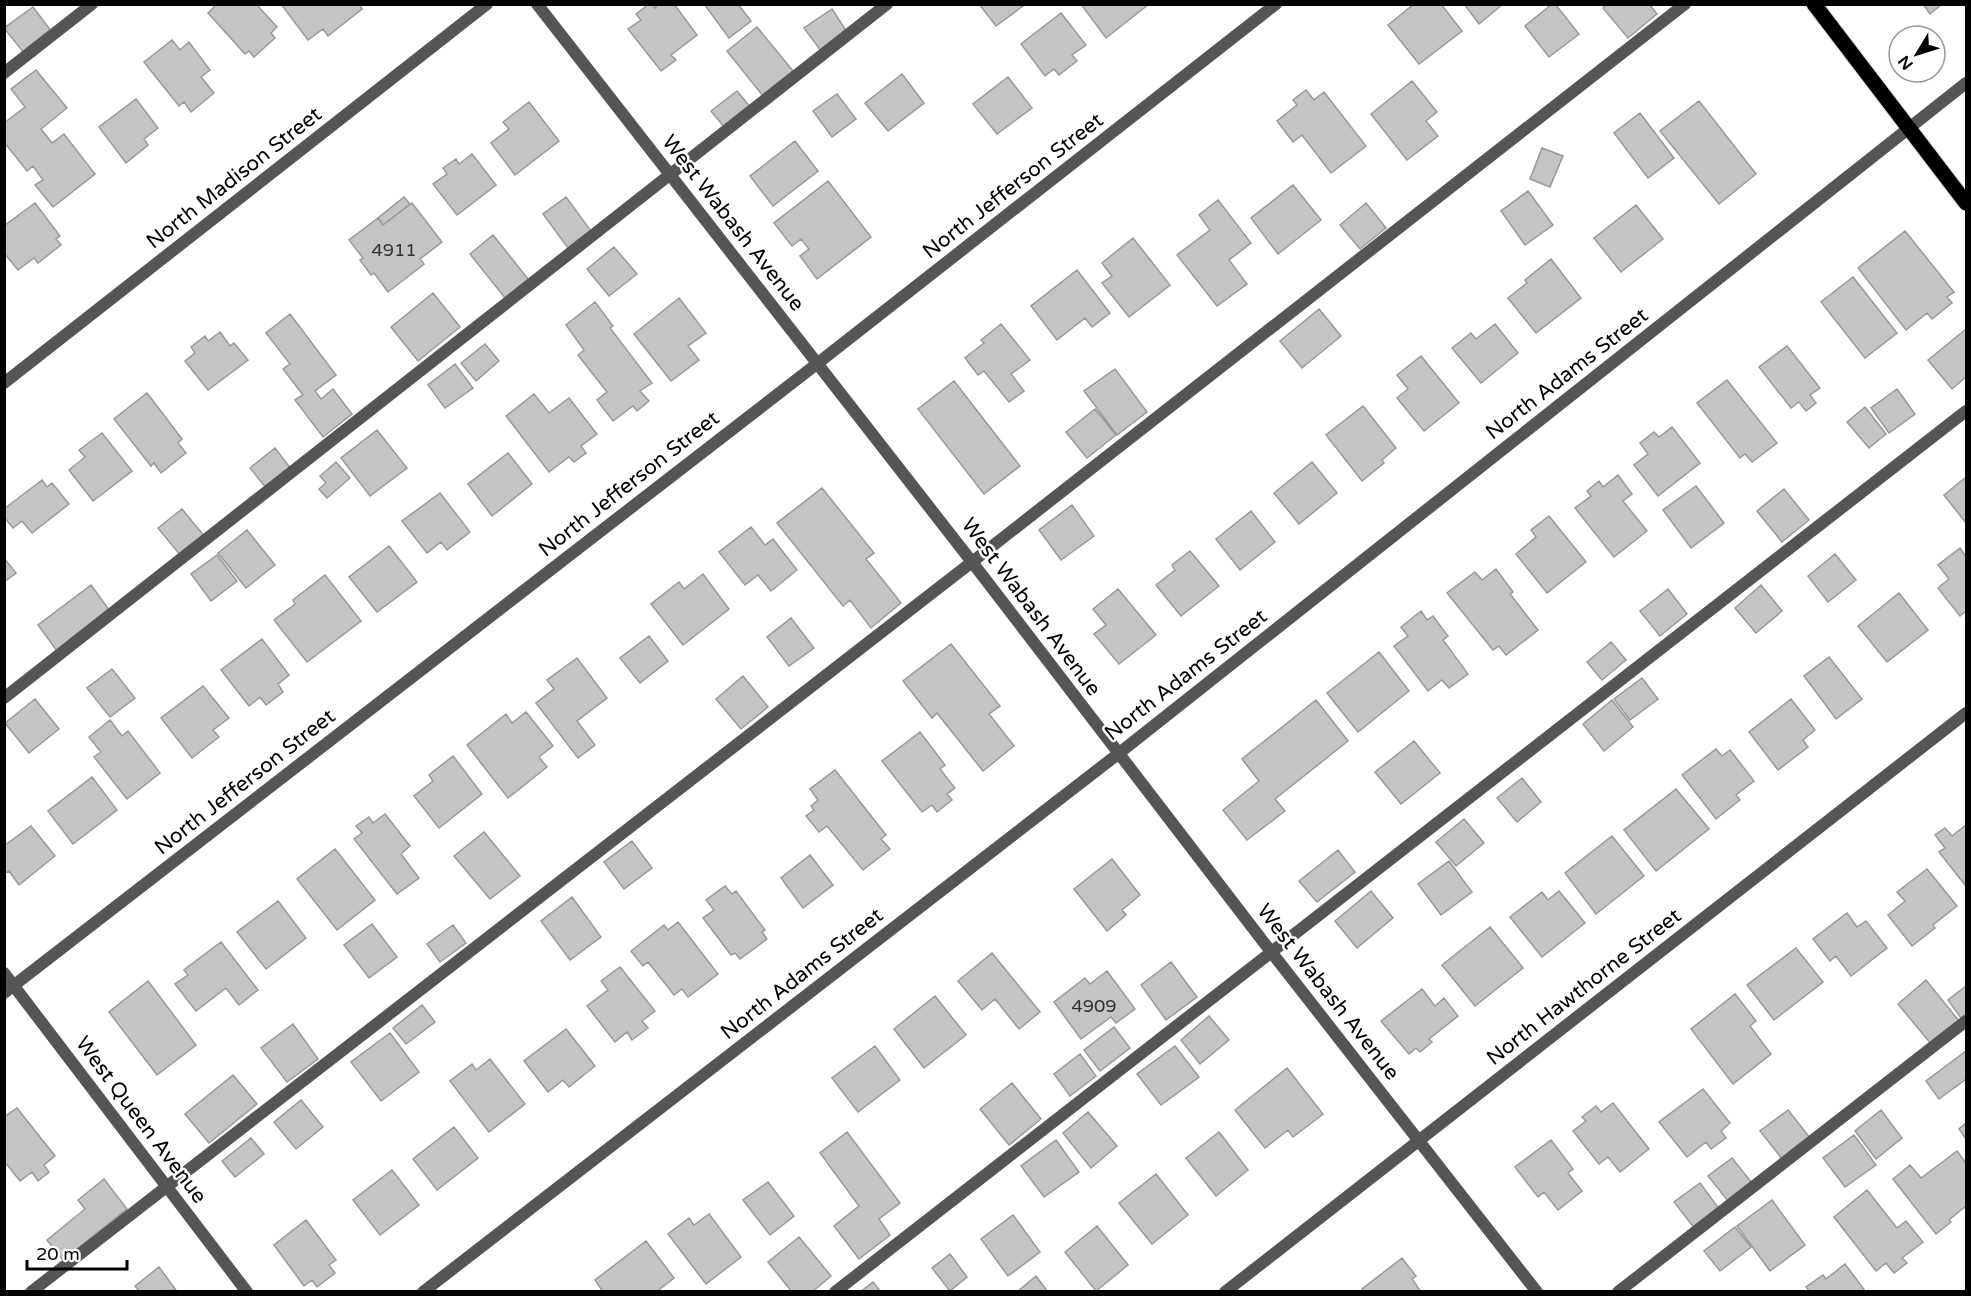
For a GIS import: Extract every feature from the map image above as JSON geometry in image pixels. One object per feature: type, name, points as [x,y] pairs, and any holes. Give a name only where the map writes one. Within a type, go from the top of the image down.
[{"type":"main road","points":[[1814,4],[1966,203]]},
{"type":"street","points":[[4,73],[92,4]]},
{"type":"street","name":"North Madison Street","points":[[4,383],[487,4]]},
{"type":"street","name":"West Wabash Avenue","points":[[537,4],[1537,1292]]},
{"type":"street","points":[[4,698],[887,4]]},
{"type":"street","name":"North Jefferson Street","points":[[9,989],[818,363],[1276,4]]},
{"type":"street","points":[[31,1292],[972,562],[1685,4]]},
{"type":"street","name":"North Adams Street","points":[[423,1292],[1118,753],[1966,83]]},
{"type":"street","points":[[835,1292],[1966,411]]},
{"type":"street","name":"North Hawthorne Street","points":[[1225,1292],[1966,713]]},
{"type":"street","name":"West Queen Avenue","points":[[4,973],[9,989],[167,1186],[247,1292]]},
{"type":"street","points":[[1618,1292],[1966,1021]]},
{"type":"building","points":[[217,4],[256,4],[277,27],[271,33],[275,38],[254,57],[249,51],[245,54],[208,13]]},
{"type":"building","points":[[281,4],[359,4],[362,9],[328,36],[323,29],[308,40]]},
{"type":"building","points":[[649,4],[655,8],[659,4],[674,4],[697,35],[671,55],[676,60],[661,71],[628,29],[641,20],[636,14]]},
{"type":"building","points":[[704,4],[738,4],[751,21],[729,38]]},
{"type":"building","points":[[979,4],[1022,4],[1023,6],[996,26]]},
{"type":"building","points":[[1081,4],[1149,4],[1106,38]]},
{"type":"building","points":[[1414,4],[1441,4],[1462,31],[1419,64],[1388,25]]},
{"type":"building","points":[[1464,4],[1503,4],[1479,24]]},
{"type":"building","points":[[1555,4],[1579,34],[1549,57],[1525,26]]},
{"type":"building","points":[[1607,4],[1649,4],[1657,14],[1628,38],[1603,8]]},
{"type":"building","points":[[1923,4],[1942,4],[1930,14]]},
{"type":"building","points":[[33,7],[52,32],[24,53],[4,28]]},
{"type":"building","points":[[832,9],[847,32],[821,51],[804,28]]},
{"type":"building","points":[[1061,13],[1086,45],[1072,55],[1077,61],[1059,75],[1054,69],[1045,76],[1021,44]]},
{"type":"building","points":[[757,27],[793,71],[763,96],[727,51]]},
{"type":"building","points":[[172,40],[180,50],[189,42],[210,70],[201,77],[214,93],[191,112],[184,102],[179,106],[144,62]]},
{"type":"building","points":[[36,70],[67,108],[41,129],[52,143],[64,134],[95,174],[53,207],[35,185],[43,180],[33,166],[27,171],[4,142],[4,123],[25,107],[11,89]]},
{"type":"building","points":[[902,74],[924,103],[888,131],[865,103]]},
{"type":"building","points":[[1008,77],[1032,108],[997,134],[973,104]]},
{"type":"building","points":[[1412,81],[1437,112],[1426,121],[1438,136],[1407,160],[1371,114]]},
{"type":"building","points":[[1306,90],[1314,100],[1324,92],[1366,146],[1331,173],[1302,135],[1293,142],[1277,121],[1297,105],[1293,100]]},
{"type":"building","points":[[737,91],[751,108],[725,128],[711,111]]},
{"type":"building","points":[[837,94],[856,119],[832,137],[813,111]]},
{"type":"building","points":[[136,99],[158,128],[144,139],[148,145],[126,163],[99,127]]},
{"type":"building","points":[[1699,101],[1756,174],[1719,204],[1660,131]]},
{"type":"building","points":[[529,102],[559,141],[515,175],[491,143],[509,129],[503,122]]},
{"type":"building","points":[[1640,113],[1674,158],[1648,178],[1614,133]]},
{"type":"building","points":[[795,141],[818,171],[773,206],[750,176]]},
{"type":"building","points":[[1542,148],[1563,156],[1550,187],[1530,179]]},
{"type":"building","points":[[472,154],[496,185],[457,215],[433,184],[447,174],[443,168],[456,159],[459,164]]},
{"type":"building","points":[[828,181],[871,237],[817,279],[800,256],[809,249],[801,239],[792,246],[774,223]]},
{"type":"building","points":[[1293,185],[1321,220],[1278,254],[1251,218]]},
{"type":"building","points":[[1528,191],[1553,225],[1525,245],[1501,211]]},
{"type":"building","points":[[404,197],[410,204],[383,225],[378,218]]},
{"type":"building","points":[[566,197],[591,231],[568,248],[543,214]]},
{"type":"building","points":[[1218,200],[1251,243],[1229,260],[1247,284],[1217,306],[1177,255],[1210,230],[1199,215]]},
{"type":"building","points":[[35,203],[60,236],[56,239],[61,245],[38,263],[34,258],[18,270],[4,253],[4,226]]},
{"type":"building","points":[[412,203],[442,242],[420,259],[424,264],[388,292],[374,273],[371,275],[360,260],[363,258],[349,240],[378,218],[383,225]]},
{"type":"building","points":[[1366,203],[1386,228],[1360,249],[1340,225]]},
{"type":"building","points":[[1636,205],[1663,239],[1621,272],[1594,238]]},
{"type":"building","points":[[1905,231],[1954,292],[1947,297],[1952,303],[1932,319],[1927,313],[1906,330],[1858,268]]},
{"type":"building","points":[[493,235],[529,280],[505,298],[470,254]]},
{"type":"building","points":[[1133,238],[1170,285],[1129,317],[1102,283],[1112,276],[1102,263]]},
{"type":"building","points":[[614,247],[637,274],[609,296],[587,269]]},
{"type":"building","points":[[1551,259],[1581,298],[1536,333],[1508,298],[1527,283],[1525,280]]},
{"type":"building","points":[[1077,270],[1110,313],[1092,327],[1085,318],[1057,340],[1031,306]]},
{"type":"building","points":[[1853,277],[1897,333],[1865,358],[1821,302]]},
{"type":"building","points":[[433,293],[460,327],[418,361],[391,327]]},
{"type":"building","points":[[679,298],[706,333],[688,346],[699,360],[671,381],[634,334]]},
{"type":"building","points":[[595,302],[613,326],[610,328],[652,383],[640,391],[649,401],[637,411],[633,406],[613,421],[597,400],[607,392],[578,355],[584,350],[566,325]]},
{"type":"building","points":[[1319,309],[1341,336],[1302,368],[1280,341]]},
{"type":"building","points":[[290,314],[336,375],[315,391],[321,399],[333,389],[352,414],[323,437],[295,400],[303,395],[283,369],[290,364],[266,333]]},
{"type":"building","points":[[1001,324],[1030,360],[1011,374],[1024,391],[1009,402],[984,371],[978,375],[965,358],[984,343],[981,340]]},
{"type":"building","points":[[1495,324],[1518,353],[1481,383],[1452,348],[1471,333],[1476,339]]},
{"type":"building","points":[[1966,329],[1966,377],[1952,389],[1928,360]]},
{"type":"building","points":[[220,332],[230,346],[234,343],[248,360],[208,390],[185,361],[195,353],[191,347],[205,336],[208,341]]},
{"type":"building","points":[[485,344],[499,361],[476,381],[461,363]]},
{"type":"building","points":[[1787,346],[1820,388],[1810,395],[1816,403],[1806,411],[1799,402],[1791,408],[1759,367]]},
{"type":"building","points":[[1421,356],[1459,403],[1424,431],[1397,398],[1408,389],[1397,375]]},
{"type":"building","points":[[455,364],[473,388],[445,408],[428,385]]},
{"type":"building","points":[[1115,369],[1147,412],[1117,435],[1084,391]]},
{"type":"building","points":[[1727,380],[1777,443],[1752,462],[1745,454],[1740,458],[1697,403]]},
{"type":"building","points":[[954,381],[1020,466],[984,494],[918,409]]},
{"type":"building","points":[[1897,389],[1915,414],[1889,433],[1871,408]]},
{"type":"building","points":[[147,393],[182,439],[178,443],[186,453],[161,473],[154,463],[151,466],[114,419]]},
{"type":"building","points":[[534,394],[549,413],[569,398],[597,434],[581,446],[586,453],[574,462],[569,457],[549,472],[506,416]]},
{"type":"building","points":[[1363,406],[1396,448],[1382,460],[1384,463],[1362,481],[1326,435]]},
{"type":"building","points":[[1865,407],[1886,434],[1869,448],[1847,422]]},
{"type":"building","points":[[1095,409],[1116,435],[1087,458],[1066,432]]},
{"type":"building","points":[[1672,427],[1700,463],[1658,496],[1634,465],[1648,454],[1640,443],[1654,432],[1659,437]]},
{"type":"building","points":[[377,430],[407,468],[370,496],[341,458]]},
{"type":"building","points":[[102,433],[132,471],[93,501],[69,470],[85,457],[79,450]]},
{"type":"building","points":[[275,448],[291,469],[267,489],[250,468]]},
{"type":"building","points":[[508,453],[532,484],[492,516],[468,484]]},
{"type":"building","points":[[336,462],[350,478],[327,498],[319,489],[326,483],[320,476]]},
{"type":"building","points":[[1312,462],[1337,493],[1299,524],[1274,493]]},
{"type":"building","points":[[1618,475],[1632,494],[1623,501],[1647,531],[1614,557],[1575,508],[1591,496],[1587,491],[1599,481],[1603,487]]},
{"type":"building","points":[[1966,477],[1966,523],[1944,495]]},
{"type":"building","points":[[42,480],[47,487],[52,483],[69,504],[32,533],[22,521],[13,528],[4,517],[4,509]]},
{"type":"building","points":[[1696,486],[1724,523],[1691,548],[1663,510]]},
{"type":"building","points":[[822,488],[874,553],[866,559],[901,603],[871,628],[850,600],[843,606],[777,523]]},
{"type":"building","points":[[1784,489],[1809,520],[1782,542],[1757,511]]},
{"type":"building","points":[[440,493],[470,532],[447,550],[441,542],[427,553],[402,521]]},
{"type":"building","points":[[1072,505],[1094,536],[1061,560],[1039,530]]},
{"type":"building","points":[[182,509],[205,537],[181,556],[158,528]]},
{"type":"building","points":[[1251,511],[1275,542],[1240,570],[1216,539]]},
{"type":"building","points":[[1549,516],[1586,562],[1547,593],[1516,554],[1536,537],[1531,530]]},
{"type":"building","points":[[751,527],[765,545],[773,539],[797,570],[771,591],[758,575],[745,585],[719,552]]},
{"type":"building","points":[[247,530],[275,565],[246,588],[218,553]]},
{"type":"building","points":[[389,546],[417,582],[377,612],[349,577]]},
{"type":"building","points":[[1960,548],[1966,557],[1966,611],[1960,616],[1938,588],[1949,579],[1938,565]]},
{"type":"building","points":[[1190,551],[1219,586],[1181,616],[1156,585],[1175,570],[1172,565]]},
{"type":"building","points":[[1835,554],[1856,580],[1828,602],[1808,576]]},
{"type":"building","points":[[217,555],[237,581],[211,601],[191,574]]},
{"type":"building","points":[[4,558],[16,573],[4,582]]},
{"type":"building","points":[[1496,569],[1513,592],[1510,594],[1538,630],[1506,655],[1499,646],[1493,650],[1447,593],[1475,572],[1482,580]]},
{"type":"building","points":[[703,574],[729,609],[683,645],[651,604],[679,582],[684,589]]},
{"type":"building","points":[[325,575],[361,621],[307,662],[274,620],[295,604],[293,600]]},
{"type":"building","points":[[91,585],[110,611],[57,651],[38,625]]},
{"type":"building","points":[[1761,585],[1782,611],[1756,633],[1735,608]]},
{"type":"building","points":[[1118,589],[1156,635],[1119,664],[1094,634],[1106,625],[1093,609]]},
{"type":"building","points":[[1668,589],[1687,614],[1660,636],[1640,611]]},
{"type":"building","points":[[1899,593],[1928,630],[1887,662],[1858,626]]},
{"type":"building","points":[[1421,611],[1427,620],[1433,616],[1448,636],[1443,640],[1468,674],[1449,688],[1442,680],[1428,691],[1394,646],[1408,636],[1401,627]]},
{"type":"building","points":[[791,618],[814,648],[789,666],[767,637]]},
{"type":"building","points":[[649,636],[668,661],[640,683],[620,658]]},
{"type":"building","points":[[262,639],[289,675],[278,684],[283,692],[266,705],[260,697],[249,706],[221,670]]},
{"type":"building","points":[[1611,642],[1626,660],[1602,680],[1587,662]]},
{"type":"building","points":[[951,644],[1000,706],[989,714],[1014,746],[983,771],[937,713],[932,718],[903,681]]},
{"type":"building","points":[[1379,652],[1409,691],[1358,732],[1327,693]]},
{"type":"building","points":[[1829,657],[1862,699],[1836,719],[1804,676]]},
{"type":"building","points":[[577,658],[607,698],[577,721],[595,745],[578,758],[536,703],[554,689],[547,680]]},
{"type":"building","points":[[112,669],[135,698],[110,717],[87,688]]},
{"type":"building","points":[[743,676],[768,707],[741,729],[716,699]]},
{"type":"building","points":[[1642,678],[1658,699],[1630,720],[1614,699]]},
{"type":"building","points":[[203,686],[229,718],[213,730],[219,737],[192,758],[161,718]]},
{"type":"building","points":[[35,699],[59,729],[29,753],[5,723]]},
{"type":"building","points":[[1791,699],[1815,730],[1803,740],[1808,747],[1778,770],[1749,732]]},
{"type":"building","points":[[1316,700],[1348,741],[1275,799],[1285,811],[1247,840],[1223,810],[1259,781],[1242,759]]},
{"type":"building","points":[[1612,700],[1633,727],[1604,751],[1583,724]]},
{"type":"building","points":[[526,712],[553,746],[539,757],[547,767],[508,798],[467,745],[506,714],[512,723]]},
{"type":"building","points":[[110,720],[122,736],[128,731],[160,773],[127,799],[94,757],[101,752],[89,737]]},
{"type":"building","points":[[920,732],[945,765],[940,769],[955,788],[947,794],[952,800],[937,812],[932,805],[922,812],[882,761]]},
{"type":"building","points":[[1414,741],[1440,773],[1401,804],[1375,772]]},
{"type":"building","points":[[1716,749],[1722,756],[1730,750],[1754,781],[1736,795],[1740,800],[1716,819],[1682,775]]},
{"type":"building","points":[[453,756],[482,794],[439,828],[414,796],[433,781],[429,775]]},
{"type":"building","points":[[835,770],[886,835],[881,839],[890,849],[863,870],[827,826],[819,832],[806,816],[814,810],[811,806],[818,800],[810,789]]},
{"type":"building","points":[[92,777],[117,810],[73,844],[48,811]]},
{"type":"building","points":[[1522,778],[1541,802],[1517,822],[1497,798]]},
{"type":"building","points":[[1676,789],[1709,829],[1656,871],[1624,830]]},
{"type":"building","points":[[385,814],[410,846],[401,854],[419,878],[397,894],[354,839],[362,833],[356,826],[369,817],[373,823]]},
{"type":"building","points":[[1464,819],[1484,843],[1456,866],[1436,842]]},
{"type":"building","points":[[1966,825],[1965,885],[1939,852],[1945,848],[1935,835],[1945,828],[1952,836]]},
{"type":"building","points":[[31,826],[55,856],[19,885],[9,871],[4,874],[4,846]]},
{"type":"building","points":[[484,832],[520,876],[490,899],[454,856]]},
{"type":"building","points":[[1612,836],[1644,876],[1596,914],[1565,873]]},
{"type":"building","points":[[632,841],[652,868],[624,889],[604,862]]},
{"type":"building","points":[[335,849],[375,900],[337,930],[297,879]]},
{"type":"building","points":[[1338,850],[1355,872],[1317,902],[1299,881]]},
{"type":"building","points":[[810,855],[833,885],[803,908],[781,878]]},
{"type":"building","points":[[1112,859],[1140,895],[1122,910],[1126,915],[1107,931],[1074,889]]},
{"type":"building","points":[[1449,861],[1472,892],[1441,915],[1418,884]]},
{"type":"building","points":[[1927,869],[1957,906],[1933,925],[1935,928],[1912,946],[1888,915],[1905,901],[1897,892]]},
{"type":"building","points":[[725,886],[732,894],[736,891],[765,930],[762,932],[767,939],[740,959],[735,953],[731,955],[703,918],[714,910],[706,900]]},
{"type":"building","points":[[1371,891],[1393,918],[1357,948],[1335,921]]},
{"type":"building","points":[[1559,891],[1585,923],[1542,957],[1510,917],[1542,892],[1548,900]]},
{"type":"building","points":[[572,897],[601,937],[570,960],[541,921]]},
{"type":"building","points":[[278,901],[306,938],[266,969],[237,932]]},
{"type":"building","points":[[1847,913],[1857,927],[1866,921],[1887,948],[1851,976],[1836,956],[1830,961],[1813,939]]},
{"type":"building","points":[[678,922],[718,974],[688,997],[682,989],[674,995],[648,962],[643,966],[631,951],[664,925],[668,930]]},
{"type":"building","points":[[372,924],[397,957],[369,978],[344,945]]},
{"type":"building","points":[[453,925],[466,943],[440,962],[427,944]]},
{"type":"building","points":[[1490,927],[1523,968],[1475,1006],[1442,965]]},
{"type":"building","points":[[221,942],[258,990],[239,1005],[226,988],[196,1011],[175,984],[188,975],[184,970]]},
{"type":"building","points":[[1796,948],[1823,982],[1774,1020],[1747,985]]},
{"type":"building","points":[[992,953],[1040,1012],[1019,1029],[995,999],[982,1010],[958,981]]},
{"type":"building","points":[[1171,962],[1197,997],[1166,1020],[1141,985]]},
{"type":"building","points":[[620,967],[655,1011],[642,1021],[648,1028],[632,1040],[627,1032],[615,1042],[587,1006],[608,990],[601,981]]},
{"type":"building","points":[[1107,971],[1135,1009],[1116,1023],[1111,1017],[1081,1039],[1054,1002],[1085,978],[1090,984]]},
{"type":"building","points":[[1926,980],[1959,1021],[1931,1044],[1898,1004]]},
{"type":"building","points":[[148,981],[196,1045],[157,1075],[109,1012]]},
{"type":"building","points":[[1966,986],[1966,1014],[1961,1018],[1948,1000]]},
{"type":"building","points":[[1422,989],[1435,1006],[1444,998],[1458,1016],[1429,1039],[1432,1042],[1420,1052],[1416,1048],[1409,1054],[1381,1021]]},
{"type":"building","points":[[1735,994],[1756,1021],[1750,1026],[1771,1054],[1733,1084],[1691,1029]]},
{"type":"building","points":[[935,996],[966,1035],[924,1068],[894,1029]]},
{"type":"building","points":[[422,1005],[435,1022],[406,1044],[393,1028]]},
{"type":"building","points":[[1209,1016],[1229,1040],[1200,1064],[1181,1040]]},
{"type":"building","points":[[293,1024],[318,1059],[287,1082],[261,1048]]},
{"type":"building","points":[[1114,1027],[1130,1048],[1100,1071],[1084,1050]]},
{"type":"building","points":[[566,1029],[595,1066],[569,1087],[563,1080],[548,1092],[524,1061]]},
{"type":"building","points":[[390,1033],[419,1072],[381,1101],[351,1062]]},
{"type":"building","points":[[875,1046],[900,1080],[858,1112],[832,1078]]},
{"type":"building","points":[[1175,1046],[1199,1077],[1161,1105],[1137,1074]]},
{"type":"building","points":[[1966,1051],[1966,1079],[1939,1099],[1926,1081]]},
{"type":"building","points":[[1080,1054],[1096,1076],[1070,1096],[1054,1074]]},
{"type":"building","points":[[490,1059],[525,1104],[489,1132],[450,1081],[472,1064],[476,1070]]},
{"type":"building","points":[[1287,1068],[1323,1114],[1293,1137],[1288,1130],[1265,1148],[1235,1110]]},
{"type":"building","points":[[233,1075],[257,1104],[209,1143],[185,1114]]},
{"type":"building","points":[[1012,1083],[1041,1119],[1009,1145],[980,1109]]},
{"type":"building","points":[[1703,1089],[1730,1123],[1721,1131],[1726,1138],[1711,1149],[1706,1142],[1687,1157],[1659,1122]]},
{"type":"building","points":[[301,1100],[323,1127],[296,1149],[274,1122]]},
{"type":"building","points":[[1613,1103],[1649,1149],[1620,1172],[1608,1157],[1599,1164],[1573,1131],[1586,1121],[1582,1117],[1596,1106],[1601,1112]]},
{"type":"building","points":[[17,1108],[55,1156],[44,1165],[49,1172],[38,1181],[32,1172],[20,1181],[4,1161],[4,1117]]},
{"type":"building","points":[[1788,1110],[1811,1139],[1783,1160],[1760,1131]]},
{"type":"building","points":[[1881,1110],[1902,1138],[1876,1159],[1855,1131]]},
{"type":"building","points":[[1088,1112],[1117,1146],[1091,1168],[1063,1133]]},
{"type":"building","points":[[1966,1123],[1966,1139],[1959,1129]]},
{"type":"building","points":[[454,1127],[478,1158],[437,1190],[413,1159]]},
{"type":"building","points":[[847,1132],[900,1203],[879,1219],[890,1235],[859,1259],[834,1226],[859,1206],[820,1153]]},
{"type":"building","points":[[1219,1132],[1248,1170],[1216,1196],[1186,1158]]},
{"type":"building","points":[[1854,1135],[1876,1165],[1845,1187],[1823,1158]]},
{"type":"building","points":[[251,1138],[264,1154],[235,1177],[222,1161]]},
{"type":"building","points":[[1056,1140],[1079,1172],[1044,1197],[1021,1166]]},
{"type":"building","points":[[1551,1140],[1573,1169],[1568,1173],[1582,1191],[1558,1210],[1544,1192],[1538,1197],[1515,1167]]},
{"type":"building","points":[[1957,1151],[1966,1163],[1966,1206],[1936,1234],[1893,1179],[1910,1165],[1921,1178]]},
{"type":"building","points":[[1732,1158],[1752,1183],[1728,1201],[1708,1176]]},
{"type":"building","points":[[392,1170],[419,1205],[380,1235],[353,1200]]},
{"type":"building","points":[[1156,1174],[1188,1215],[1152,1244],[1119,1203]]},
{"type":"building","points":[[104,1179],[127,1209],[63,1260],[47,1240],[85,1209],[78,1200]]},
{"type":"building","points":[[768,1182],[794,1216],[770,1235],[743,1200]]},
{"type":"building","points":[[1700,1183],[1720,1210],[1695,1229],[1674,1202]]},
{"type":"building","points":[[1867,1190],[1897,1228],[1906,1221],[1923,1242],[1902,1258],[1907,1263],[1894,1273],[1886,1263],[1876,1271],[1834,1217]]},
{"type":"building","points":[[1772,1200],[1805,1245],[1770,1271],[1737,1226]]},
{"type":"building","points":[[709,1214],[741,1257],[706,1284],[668,1234],[689,1218],[694,1225]]},
{"type":"building","points":[[1013,1215],[1040,1252],[1008,1276],[981,1239]]},
{"type":"building","points":[[306,1220],[336,1260],[329,1265],[335,1273],[317,1287],[312,1280],[304,1286],[274,1245]]},
{"type":"building","points":[[1097,1226],[1128,1265],[1096,1291],[1065,1252]]},
{"type":"building","points":[[1735,1227],[1751,1247],[1720,1271],[1704,1251]]},
{"type":"building","points":[[799,1237],[831,1276],[812,1292],[792,1292],[768,1262]]},
{"type":"building","points":[[646,1241],[674,1278],[656,1292],[603,1292],[595,1280]]},
{"type":"building","points":[[950,1254],[967,1277],[950,1291],[932,1268]]},
{"type":"building","points":[[1402,1258],[1416,1276],[1412,1279],[1421,1292],[1364,1292],[1362,1289]]},
{"type":"building","points":[[1845,1264],[1866,1292],[1810,1292],[1806,1287],[1823,1275],[1826,1279]]},
{"type":"building","points":[[159,1267],[176,1290],[140,1292],[135,1286]]},
{"type":"building","points":[[1036,1276],[1048,1292],[1017,1292]]},
{"type":"building","points":[[873,1282],[881,1292],[860,1292]]}]
